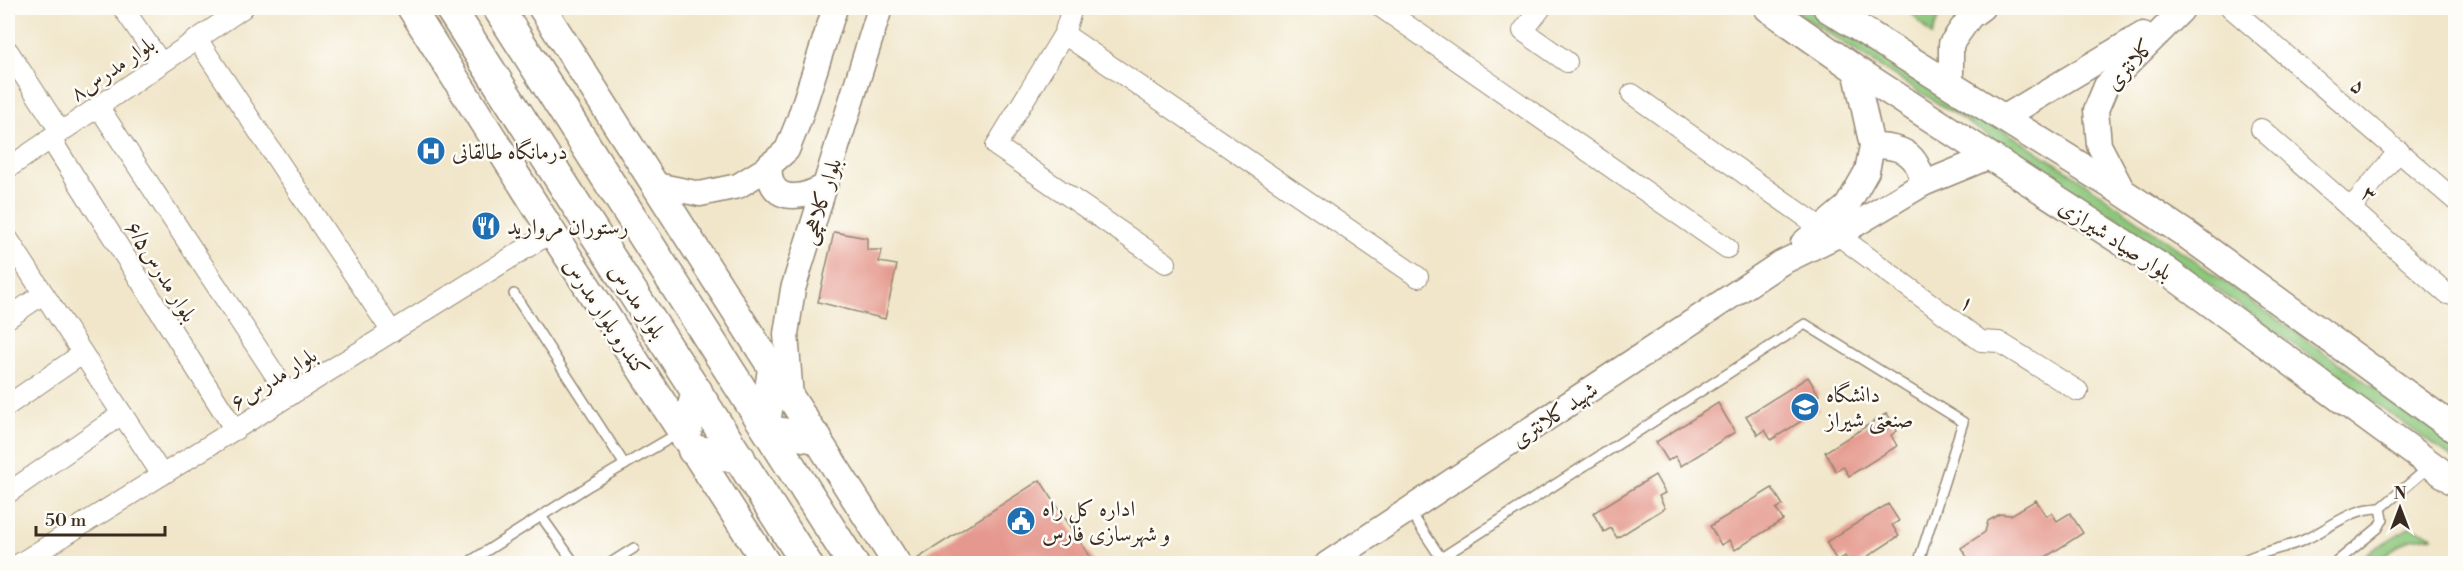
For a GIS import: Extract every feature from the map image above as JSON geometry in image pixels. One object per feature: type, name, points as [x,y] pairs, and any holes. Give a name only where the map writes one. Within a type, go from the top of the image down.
[{"type":"main road","name":"کندرو بلوار مدرس","points":[[411,8],[552,232],[767,564]]},
{"type":"main road","name":"بلوار مدرس","points":[[450,8],[807,564]]},
{"type":"main road","name":"بلوار مدرس","points":[[498,8],[853,564]]},
{"type":"main road","points":[[543,8],[897,564]]},
{"type":"main road","name":"بلوار صیاد شیرازی","points":[[1768,8],[1855,69],[2163,269],[2456,483]]},
{"type":"main road","name":"بلوار صیاد شیرازی","points":[[1833,9],[2187,235],[2456,430]]},
{"type":"main road","points":[[538,144],[571,121]]},
{"type":"main road","points":[[772,369],[767,427],[817,438]]},
{"type":"main road","points":[[697,391],[686,439],[740,458]]},
{"type":"street","points":[[123,8],[161,63]]},
{"type":"street","name":"بلوار مدرس۸","points":[[8,168],[243,8]]},
{"type":"street","name":"بلوار کلاهچی","points":[[656,185],[700,194],[738,186],[787,150],[835,8]]},
{"type":"street","name":"بلوار کلاهچی","points":[[791,398],[786,334],[792,289],[880,8]]},
{"type":"street","points":[[1072,8],[1064,34],[996,146],[1166,263]]},
{"type":"street","points":[[1382,8],[1727,249]]},
{"type":"street","points":[[1541,8],[1523,31],[1567,62]]},
{"type":"street","points":[[1951,86],[1951,44],[1970,17],[1982,8]]},
{"type":"street","name":"۵","points":[[2231,8],[2456,201]]},
{"type":"street","name":"کلانتری","points":[[2003,118],[2184,9]]},
{"type":"street","name":"کلانتری","points":[[2124,193],[2099,145],[2096,110],[2106,86],[2184,9]]},
{"type":"street","points":[[1064,34],[1418,277]]},
{"type":"street","points":[[197,39],[392,332]]},
{"type":"street","name":"بلوار مدرس۶/۵","points":[[8,51],[55,135],[235,429]]},
{"type":"street","points":[[1829,231],[1847,206],[1867,171],[1872,146],[1855,69]]},
{"type":"street","name":"۱","points":[[1632,94],[1829,231],[1981,341],[1999,342],[2078,392]]},
{"type":"street","points":[[98,106],[289,396]]},
{"type":"street","name":"۳","points":[[2261,129],[2447,294]]},
{"type":"street","points":[[1872,146],[1890,146],[1908,153],[1921,168],[1923,184]]},
{"type":"street","points":[[2351,208],[2400,151]]},
{"type":"street","points":[[1829,231],[1923,184],[1991,156]]},
{"type":"street","points":[[770,164],[769,177],[773,188],[784,195],[813,194],[825,186]]},
{"type":"street","name":"شهید کلانتری","points":[[1327,564],[1829,231]]},
{"type":"street","name":"بلوار مدرس۶","points":[[19,564],[552,232]]},
{"type":"street","points":[[8,239],[162,475]]},
{"type":"street","points":[[8,318],[43,294]]},
{"type":"street","points":[[8,405],[82,354]]},
{"type":"street","points":[[8,494],[122,414]]},
{"type":"lane","points":[[514,294],[625,465]]},
{"type":"lane","points":[[1409,510],[1443,561],[1805,324],[1963,422],[1918,564]]},
{"type":"lane","points":[[466,564],[625,465],[686,439]]},
{"type":"lane","points":[[2237,564],[2269,550],[2301,541],[2367,508],[2381,508],[2432,465]]},
{"type":"lane","points":[[2334,564],[2378,528],[2383,519],[2381,508]]},
{"type":"lane","points":[[541,516],[575,564]]},
{"type":"lane","points":[[609,564],[634,548]]},
{"type":"green space","points":[[1789,8],[1811,8],[2068,171],[2455,445],[2455,460],[2124,223]]},
{"type":"green space","points":[[1907,8],[1946,8],[1940,12],[1932,36]]},
{"type":"green space","points":[[2410,527],[2434,536],[2410,539],[2373,563],[2356,563],[2367,553]]},
{"type":"building","points":[[834,232],[867,238],[867,250],[882,250],[879,262],[897,265],[885,319],[818,302]]},
{"type":"building","points":[[1808,377],[1819,395],[1812,399],[1819,410],[1771,440],[1765,430],[1758,435],[1746,416]]},
{"type":"building","points":[[1718,403],[1735,432],[1681,466],[1675,456],[1668,461],[1656,442]]},
{"type":"building","points":[[1887,413],[1897,431],[1891,435],[1897,446],[1849,476],[1843,466],[1836,471],[1825,452]]},
{"type":"building","points":[[1655,475],[1665,493],[1659,496],[1665,508],[1617,538],[1611,528],[1604,532],[1593,513]]},
{"type":"building","name":"اداره کل راه و شهرسازی فارس","points":[[1040,480],[1095,564],[913,564],[912,562]]},
{"type":"building","points":[[1772,488],[1783,505],[1776,509],[1783,520],[1735,550],[1729,540],[1721,545],[1710,526]]},
{"type":"building","points":[[2036,500],[2046,516],[2052,513],[2057,521],[2070,513],[2083,533],[2035,564],[1972,564],[1961,548],[1985,532],[1988,521],[2000,514],[2011,515]]},
{"type":"building","points":[[1888,504],[1899,521],[1892,525],[1899,536],[1856,564],[1849,564],[1845,556],[1837,561],[1826,542]]},
{"type":"place","name":"درمانگاه طالقانی","points":[[431,151]]},
{"type":"place","name":"رستوران مروارید","points":[[486,226]]},
{"type":"place","name":"دانشگاه صنعتی شیراز","points":[[1805,407]]},
{"type":"place","name":"اداره کل راه و شهرسازی فارس","points":[[1021,521]]}]
